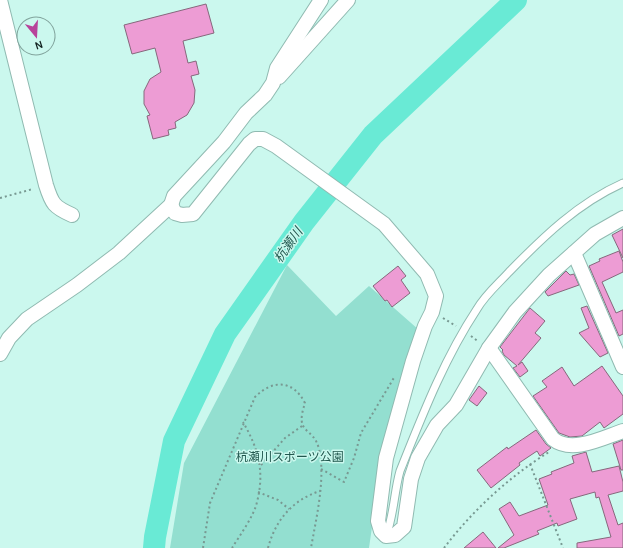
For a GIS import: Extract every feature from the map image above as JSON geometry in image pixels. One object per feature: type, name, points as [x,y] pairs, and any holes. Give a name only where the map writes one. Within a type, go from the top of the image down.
[{"type":"street","points":[[0,0],[46,186],[52,202],[62,210],[72,215]]},
{"type":"street","points":[[273,83],[277,68],[321,0]]},
{"type":"street","points":[[0,354],[9,338],[27,319],[77,285],[119,253],[171,205],[174,196],[224,142],[246,113],[265,95],[273,83],[289,68],[348,0]]},
{"type":"street","points":[[171,205],[175,213],[182,215],[193,214],[249,144],[255,139],[264,139],[276,146],[384,224],[427,274],[436,296],[432,312],[425,326],[411,370],[386,458],[378,521],[384,542],[395,535],[404,526],[411,479],[418,458],[438,425],[456,405],[488,348],[515,312],[549,275],[595,234],[623,218]]},
{"type":"street","points":[[574,253],[623,367]]},
{"type":"street","points":[[488,348],[553,439],[560,444],[578,445],[623,431]]},
{"type":"lane","points":[[384,542],[391,524],[396,485],[400,471],[447,362],[477,308],[532,248],[578,208],[601,193],[623,183]]},
{"type":"path","points":[[0,198],[46,186]]},
{"type":"path","points":[[321,469],[344,482],[354,458],[361,433],[386,388],[399,370],[411,370]]},
{"type":"path","points":[[203,548],[210,503],[243,422],[255,397],[262,389],[276,384],[287,384],[295,389],[305,403],[302,414],[302,426],[315,439],[319,450],[321,469],[320,491],[311,548]]},
{"type":"path","points":[[232,548],[257,502],[258,492],[260,458],[251,436],[243,422]]},
{"type":"path","points":[[260,466],[285,438],[302,426]]},
{"type":"path","points":[[444,548],[481,507],[530,464],[560,444]]},
{"type":"path","points":[[530,464],[563,548]]},
{"type":"path","points":[[268,548],[276,526],[289,509],[302,499],[320,491]]},
{"type":"path","points":[[258,492],[278,500],[289,509]]},
{"type":"green space","name":"杭瀬川スポーツ公園","points":[[287,265],[336,316],[369,286],[419,330],[383,450],[369,548],[170,548],[184,463]]},
{"type":"building","points":[[206,4],[214,33],[183,41],[188,63],[196,61],[199,74],[191,76],[195,90],[194,103],[187,115],[175,122],[176,128],[168,130],[169,135],[153,139],[147,116],[150,115],[144,104],[144,91],[150,79],[161,72],[155,48],[132,54],[124,25]]},
{"type":"building","points":[[623,229],[623,258],[612,235]]},
{"type":"building","points":[[619,251],[623,262],[623,272],[602,282],[616,313],[623,310],[623,334],[619,336],[589,266],[600,261],[599,259]]},
{"type":"building","points":[[398,266],[406,276],[401,280],[410,293],[392,307],[373,286]]},
{"type":"building","points":[[566,271],[570,275],[574,274],[579,285],[548,296],[545,292]]},
{"type":"building","points":[[587,306],[608,353],[600,357],[579,333],[589,328],[581,308]]},
{"type":"building","points":[[530,308],[545,321],[535,333],[541,338],[518,365],[522,362],[528,371],[520,377],[513,368],[517,366],[504,355],[503,350],[500,347]]},
{"type":"building","points":[[602,366],[623,396],[623,414],[604,428],[600,422],[582,436],[570,437],[559,433],[533,396],[547,387],[542,381],[562,367],[574,386]]},
{"type":"building","points":[[479,386],[487,393],[477,406],[469,400]]},
{"type":"building","points":[[536,430],[546,444],[551,448],[540,456],[537,451],[519,463],[520,465],[491,488],[477,470],[507,447],[508,449]]},
{"type":"building","points":[[623,440],[623,470],[621,470],[613,444]]},
{"type":"building","points":[[586,452],[592,472],[619,466],[623,482],[623,491],[608,495],[618,525],[623,523],[623,548],[577,548],[577,543],[611,537],[599,497],[596,498],[595,492],[570,499],[577,519],[558,526],[557,523],[537,531],[539,534],[504,548],[498,548],[514,535],[499,509],[510,502],[519,516],[548,505],[539,479],[552,474],[551,472],[574,463],[572,456]]},
{"type":"building","points":[[483,532],[496,548],[464,548]]},
{"type":"waterway","name":"杭瀬川","points":[[154,548],[174,441],[225,334],[304,222],[373,135],[516,0]]}]
